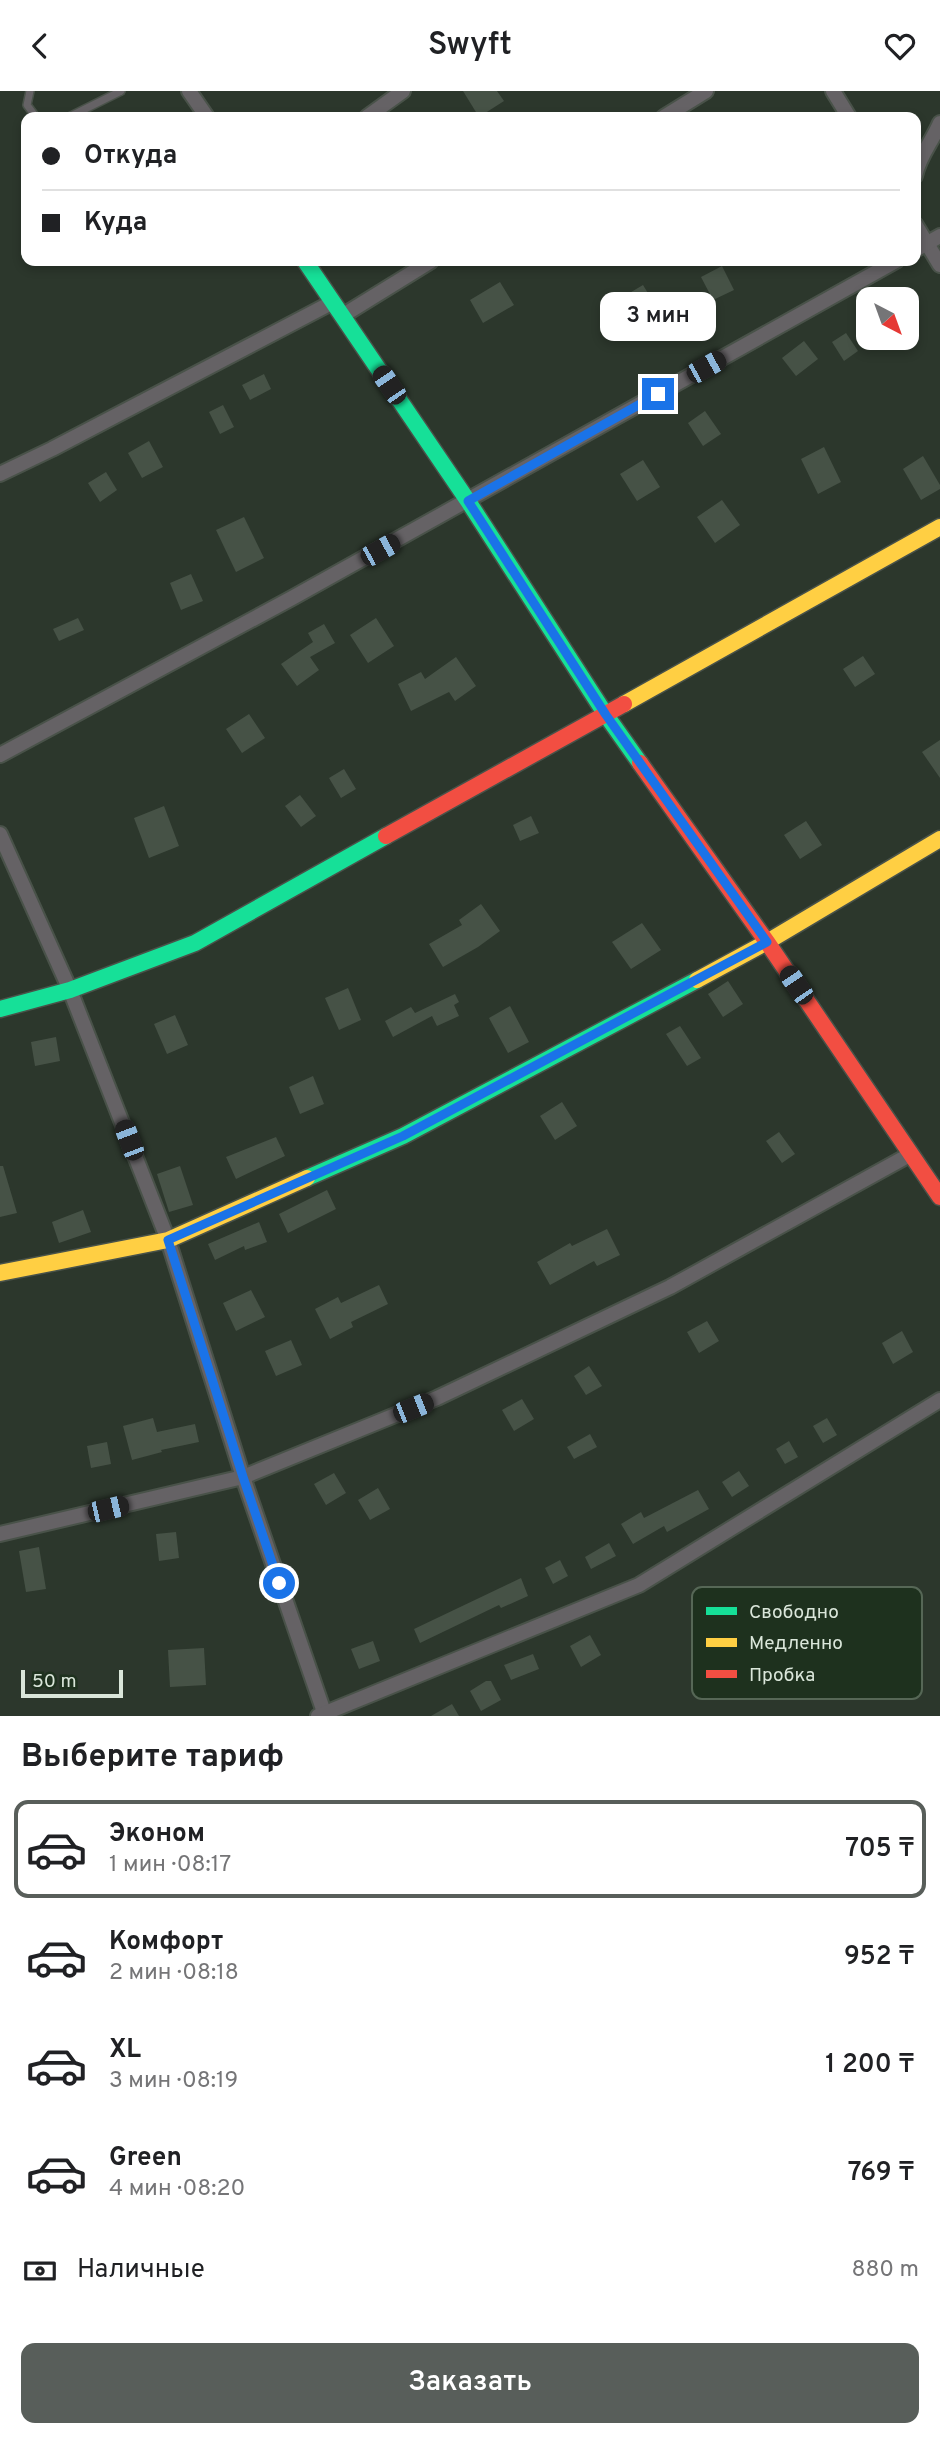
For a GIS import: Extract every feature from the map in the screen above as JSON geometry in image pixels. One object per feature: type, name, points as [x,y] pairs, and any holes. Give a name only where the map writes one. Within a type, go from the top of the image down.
[{"type":"street","points":[[189,91],[204,112]]},
{"type":"street","points":[[374,112],[403,91]]},
{"type":"street","points":[[672,112],[706,91]]},
{"type":"street","points":[[833,91],[846,112]]},
{"type":"street","points":[[921,156],[933,140],[940,123]]},
{"type":"street","points":[[927,243],[940,265]]},
{"type":"street","points":[[308,266],[468,501],[606,715],[767,942],[940,1197]]},
{"type":"street","points":[[0,474],[421,266]]},
{"type":"street","points":[[0,755],[292,599],[887,266]]},
{"type":"street","points":[[0,1009],[70,990],[195,943],[940,527]]},
{"type":"street","points":[[0,834],[70,990],[168,1240],[323,1716],[639,1585],[940,1400]]},
{"type":"street","points":[[0,1273],[168,1240],[403,1136],[767,942],[940,839]]},
{"type":"street","points":[[0,1534],[243,1477],[437,1398],[670,1287],[911,1154]]},
{"type":"lane","points":[[30,91],[27,105],[32,112]]},
{"type":"lane","points":[[79,112],[121,91]]},
{"type":"building","points":[[463,91],[497,91],[504,101],[487,112],[476,112]]},
{"type":"building","points":[[722,266],[734,290],[713,300],[701,277]]},
{"type":"building","points":[[500,282],[514,305],[483,323],[470,300]]},
{"type":"building","points":[[643,285],[657,308],[630,324],[616,301]]},
{"type":"building","points":[[846,333],[858,351],[844,361],[832,342]]},
{"type":"building","points":[[804,341],[818,359],[796,376],[782,358]]},
{"type":"building","points":[[264,374],[271,389],[250,400],[242,385]]},
{"type":"building","points":[[223,405],[234,427],[220,434],[209,412]]},
{"type":"building","points":[[705,411],[721,434],[703,446],[688,423]]},
{"type":"building","points":[[149,441],[163,467],[142,478],[128,453]]},
{"type":"building","points":[[824,447],[841,482],[818,494],[801,459]]},
{"type":"building","points":[[923,456],[940,489],[921,500],[903,469]]},
{"type":"building","points":[[643,460],[660,487],[637,501],[620,474]]},
{"type":"building","points":[[106,472],[117,490],[100,502],[88,483]]},
{"type":"building","points":[[722,500],[740,525],[715,543],[697,517]]},
{"type":"building","points":[[244,517],[264,558],[236,572],[216,530]]},
{"type":"building","points":[[191,574],[203,601],[181,610],[170,583]]},
{"type":"building","points":[[78,618],[84,630],[59,641],[53,629]]},
{"type":"building","points":[[376,618],[394,646],[368,663],[350,635]]},
{"type":"building","points":[[324,624],[335,643],[310,657],[319,670],[297,686],[281,664],[313,642],[308,633]]},
{"type":"building","points":[[863,656],[875,674],[855,687],[843,669]]},
{"type":"building","points":[[456,657],[476,686],[455,701],[449,692],[411,711],[398,684],[421,672],[425,679]]},
{"type":"building","points":[[249,714],[265,738],[242,753],[226,729]]},
{"type":"building","points":[[940,740],[940,778],[922,752]]},
{"type":"building","points":[[344,769],[356,789],[341,798],[329,778]]},
{"type":"building","points":[[300,795],[316,816],[301,827],[285,806]]},
{"type":"building","points":[[164,806],[179,846],[149,858],[134,818]]},
{"type":"building","points":[[531,816],[539,833],[520,841],[513,825]]},
{"type":"building","points":[[806,821],[822,845],[800,859],[784,835]]},
{"type":"building","points":[[481,904],[500,931],[443,967],[429,944],[462,925],[459,920]]},
{"type":"building","points":[[642,923],[661,950],[631,969],[612,942]]},
{"type":"building","points":[[728,981],[743,1004],[723,1017],[708,994]]},
{"type":"building","points":[[348,988],[361,1020],[339,1030],[325,998]]},
{"type":"building","points":[[455,994],[459,1002],[454,1005],[459,1016],[437,1026],[432,1016],[393,1037],[385,1021],[411,1007],[415,1013]]},
{"type":"building","points":[[510,1006],[529,1042],[508,1053],[489,1018]]},
{"type":"building","points":[[175,1015],[188,1045],[167,1054],[154,1024]]},
{"type":"building","points":[[680,1026],[701,1058],[687,1066],[666,1034]]},
{"type":"building","points":[[56,1037],[60,1061],[35,1066],[31,1042]]},
{"type":"building","points":[[313,1076],[324,1104],[300,1114],[289,1087]]},
{"type":"building","points":[[562,1102],[577,1126],[555,1140],[540,1116]]},
{"type":"building","points":[[779,1132],[795,1154],[782,1163],[766,1141]]},
{"type":"building","points":[[276,1137],[285,1156],[236,1179],[226,1157]]},
{"type":"building","points":[[0,1166],[3,1166],[17,1213],[0,1217]]},
{"type":"building","points":[[180,1166],[193,1205],[169,1212],[157,1174]]},
{"type":"building","points":[[327,1190],[336,1209],[288,1233],[279,1214]]},
{"type":"building","points":[[83,1210],[91,1232],[59,1243],[52,1222]]},
{"type":"building","points":[[259,1222],[267,1242],[245,1250],[244,1246],[215,1260],[208,1244]]},
{"type":"building","points":[[607,1229],[620,1255],[597,1266],[594,1261],[550,1285],[537,1262],[570,1243],[572,1246]]},
{"type":"building","points":[[379,1285],[388,1304],[351,1322],[353,1327],[330,1339],[315,1309],[338,1297],[341,1303]]},
{"type":"building","points":[[251,1290],[265,1317],[236,1331],[223,1303]]},
{"type":"building","points":[[707,1321],[719,1341],[699,1353],[687,1332]]},
{"type":"building","points":[[902,1331],[913,1352],[893,1364],[882,1343]]},
{"type":"building","points":[[291,1340],[302,1365],[276,1376],[265,1351]]},
{"type":"building","points":[[589,1366],[602,1386],[586,1395],[574,1376]]},
{"type":"building","points":[[522,1399],[534,1419],[514,1431],[502,1410]]},
{"type":"building","points":[[153,1418],[157,1432],[195,1424],[199,1442],[161,1450],[162,1452],[132,1460],[123,1426]]},
{"type":"building","points":[[827,1418],[837,1435],[823,1443],[813,1426]]},
{"type":"building","points":[[590,1434],[597,1447],[574,1459],[567,1447]]},
{"type":"building","points":[[789,1441],[798,1457],[785,1464],[776,1449]]},
{"type":"building","points":[[107,1442],[111,1464],[91,1468],[87,1446]]},
{"type":"building","points":[[739,1471],[749,1486],[732,1497],[722,1482]]},
{"type":"building","points":[[334,1473],[346,1493],[326,1505],[314,1484]]},
{"type":"building","points":[[378,1488],[390,1509],[370,1520],[358,1500]]},
{"type":"building","points":[[698,1490],[709,1509],[667,1532],[664,1526],[633,1544],[621,1524],[641,1512],[644,1518]]},
{"type":"building","points":[[176,1532],[179,1558],[159,1561],[156,1534]]},
{"type":"building","points":[[609,1543],[616,1556],[591,1569],[585,1557]]},
{"type":"building","points":[[39,1547],[46,1589],[26,1592],[19,1551]]},
{"type":"building","points":[[560,1560],[568,1576],[553,1584],[545,1568]]},
{"type":"building","points":[[521,1578],[528,1596],[501,1608],[499,1605],[420,1643],[414,1629]]},
{"type":"building","points":[[590,1635],[601,1655],[581,1667],[570,1646]]},
{"type":"building","points":[[373,1641],[380,1661],[359,1669],[351,1649]]},
{"type":"building","points":[[204,1648],[206,1685],[170,1687],[168,1650]]},
{"type":"building","points":[[533,1654],[539,1669],[511,1680],[504,1665]]},
{"type":"building","points":[[486,1681],[491,1681],[501,1700],[481,1711],[470,1691]]},
{"type":"building","points":[[452,1704],[459,1716],[431,1716]]},
{"type":"traffic: fast","points":[[308,266],[468,501],[640,763]]},
{"type":"traffic: fast","points":[[0,1009],[70,990],[195,943],[386,836]]},
{"type":"traffic: fast","points":[[307,1178],[403,1136],[697,980]]},
{"type":"traffic: slow","points":[[624,704],[940,527]]},
{"type":"traffic: slow","points":[[697,980],[767,942],[940,839]]},
{"type":"traffic: slow","points":[[0,1273],[168,1240],[307,1178]]},
{"type":"traffic: jam","points":[[386,836],[624,704]]},
{"type":"traffic: jam","points":[[640,763],[767,942],[940,1197]]},
{"type":"route","points":[[279,1583],[168,1240],[403,1136],[767,942],[606,715],[468,501],[658,394]]}]
